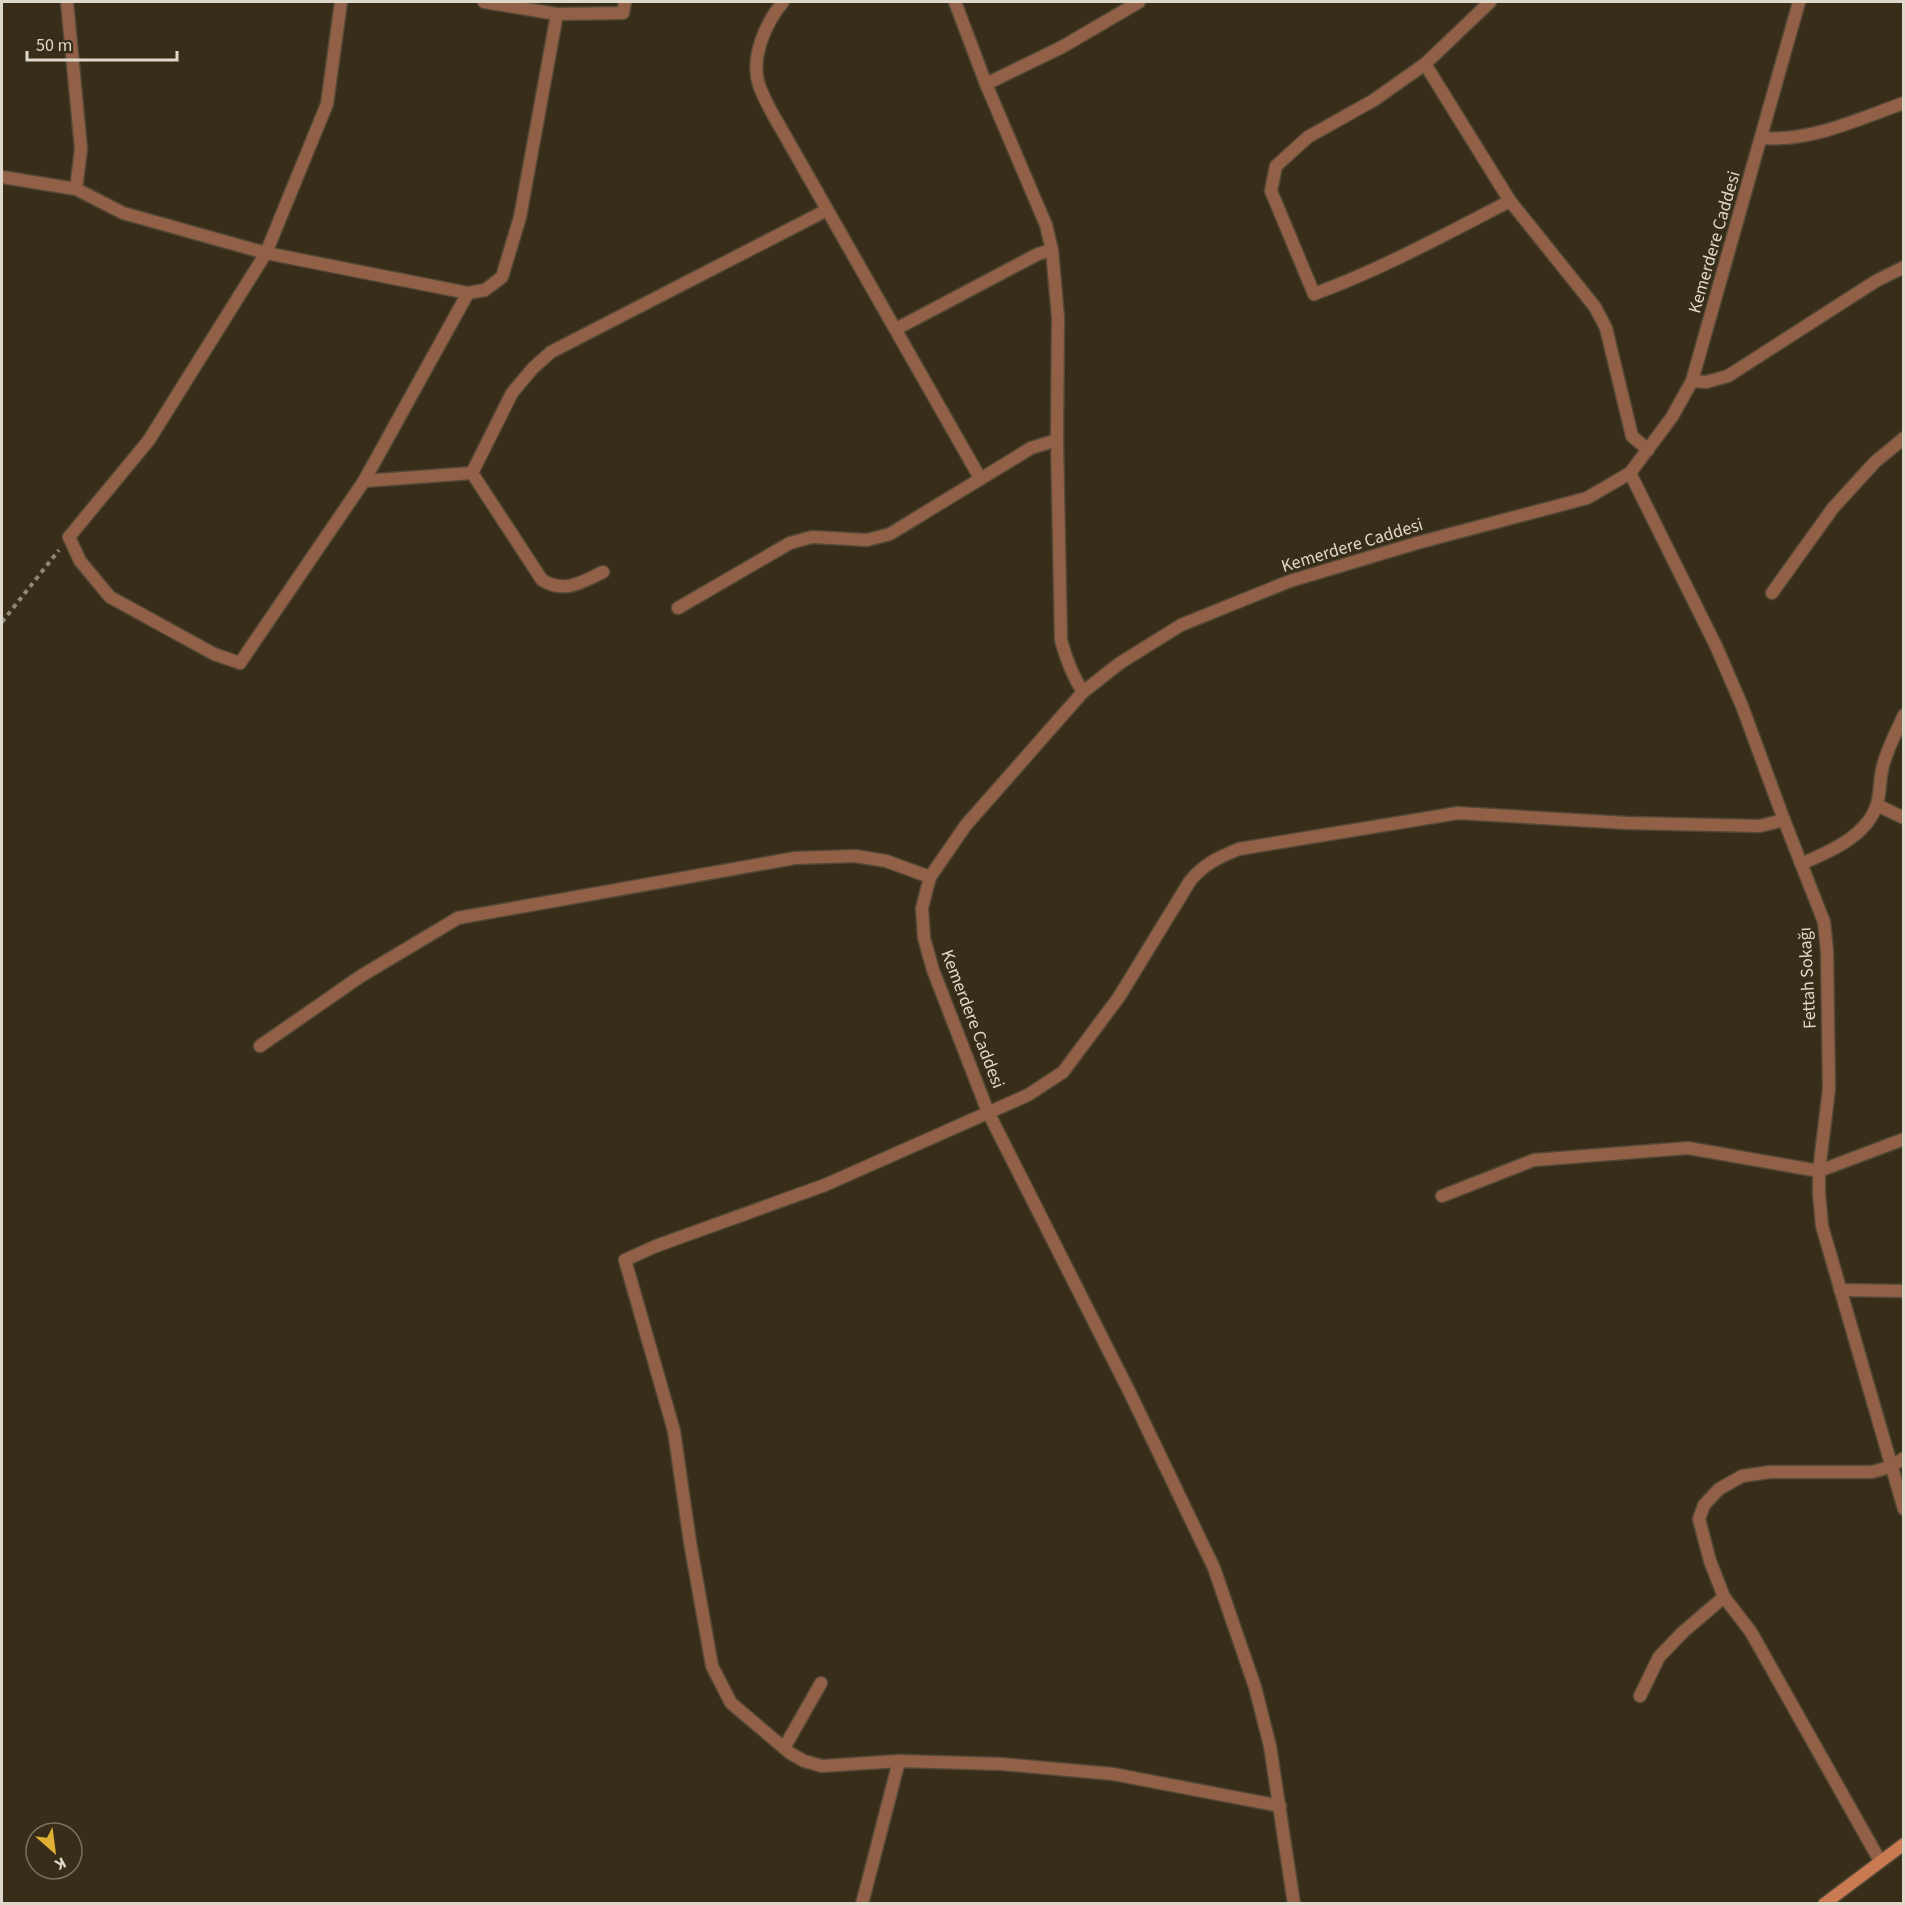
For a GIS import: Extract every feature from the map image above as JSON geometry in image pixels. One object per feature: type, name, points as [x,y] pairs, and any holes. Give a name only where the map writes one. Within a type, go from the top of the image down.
[{"type":"main road","points":[[1824,1904],[1904,1844]]},
{"type":"street","points":[[67,2],[81,149],[76,189]]},
{"type":"street","points":[[342,2],[327,104],[266,253],[149,440],[69,537],[80,561],[110,597],[214,654],[240,663],[364,481],[468,293]]},
{"type":"street","points":[[484,2],[557,14],[623,13],[625,2]]},
{"type":"street","points":[[783,2],[776,9],[762,40],[757,62],[758,84],[826,210],[980,478]]},
{"type":"street","points":[[956,2],[986,84],[1046,225],[1052,250],[1058,317],[1057,440],[1061,640],[1065,659],[1083,692]]},
{"type":"street","points":[[986,84],[1062,47],[1139,2]]},
{"type":"street","points":[[1490,2],[1425,64],[1374,100],[1308,137],[1276,166],[1271,191],[1314,294],[1398,259],[1510,201]]},
{"type":"street","name":"Kemerdere Caddesi","points":[[1294,1904],[1270,1746],[1255,1688],[1214,1568],[1130,1393],[988,1112],[933,970],[924,939],[922,908],[930,877],[966,825],[1083,692],[1120,663],[1181,625],[1290,581],[1417,543],[1587,498],[1630,473],[1672,417],[1692,381],[1799,2]]},
{"type":"street","points":[[2,177],[76,189],[123,213],[266,253],[468,293],[485,290],[502,277],[520,217],[557,14]]},
{"type":"street","points":[[1425,64],[1510,201],[1595,307],[1606,328],[1632,436],[1647,450]]},
{"type":"street","points":[[1762,138],[1783,140],[1804,137],[1904,103]]},
{"type":"street","points":[[472,473],[512,393],[533,368],[551,352],[826,210]]},
{"type":"street","points":[[896,329],[1038,254],[1052,250]]},
{"type":"street","points":[[1692,381],[1706,382],[1728,375],[1876,281],[1904,267]]},
{"type":"street","points":[[1772,593],[1833,508],[1875,462],[1904,438]]},
{"type":"street","points":[[678,608],[790,543],[813,537],[867,540],[890,534],[1031,448],[1057,440]]},
{"type":"street","points":[[364,481],[472,473]]},
{"type":"street","points":[[472,473],[542,580],[566,588],[603,572]]},
{"type":"street","name":"Fettah Sokağı","points":[[1630,473],[1716,646],[1742,706],[1824,922],[1827,951],[1829,1089],[1819,1171],[1822,1226],[1890,1467],[1899,1482],[1904,1509]]},
{"type":"street","points":[[1801,864],[1825,854],[1856,834],[1870,820],[1877,805],[1883,765],[1904,714]]},
{"type":"street","points":[[1877,805],[1904,818]]},
{"type":"street","points":[[1280,1806],[1113,1774],[1002,1764],[899,1761],[822,1766],[804,1761],[784,1748],[731,1703],[712,1666],[690,1542],[674,1431],[625,1260],[656,1246],[825,1185],[1028,1095],[1063,1072],[1119,997],[1190,881],[1201,867],[1239,849],[1458,813],[1627,823],[1760,826],[1784,820]]},
{"type":"street","points":[[260,1046],[361,976],[458,918],[795,858],[855,856],[886,861],[930,877]]},
{"type":"street","points":[[1442,1196],[1534,1160],[1688,1148],[1819,1171],[1904,1139]]},
{"type":"street","points":[[1840,1290],[1904,1291]]},
{"type":"street","points":[[1880,1861],[1751,1632],[1724,1597],[1710,1561],[1700,1519],[1704,1505],[1719,1489],[1742,1476],[1770,1472],[1872,1473],[1890,1467],[1904,1458]]},
{"type":"street","points":[[1640,1696],[1659,1657],[1683,1632],[1724,1597]]},
{"type":"street","points":[[784,1748],[821,1683]]},
{"type":"street","points":[[862,1904],[899,1761]]},
{"type":"path","points":[[2,622],[69,537]]}]
